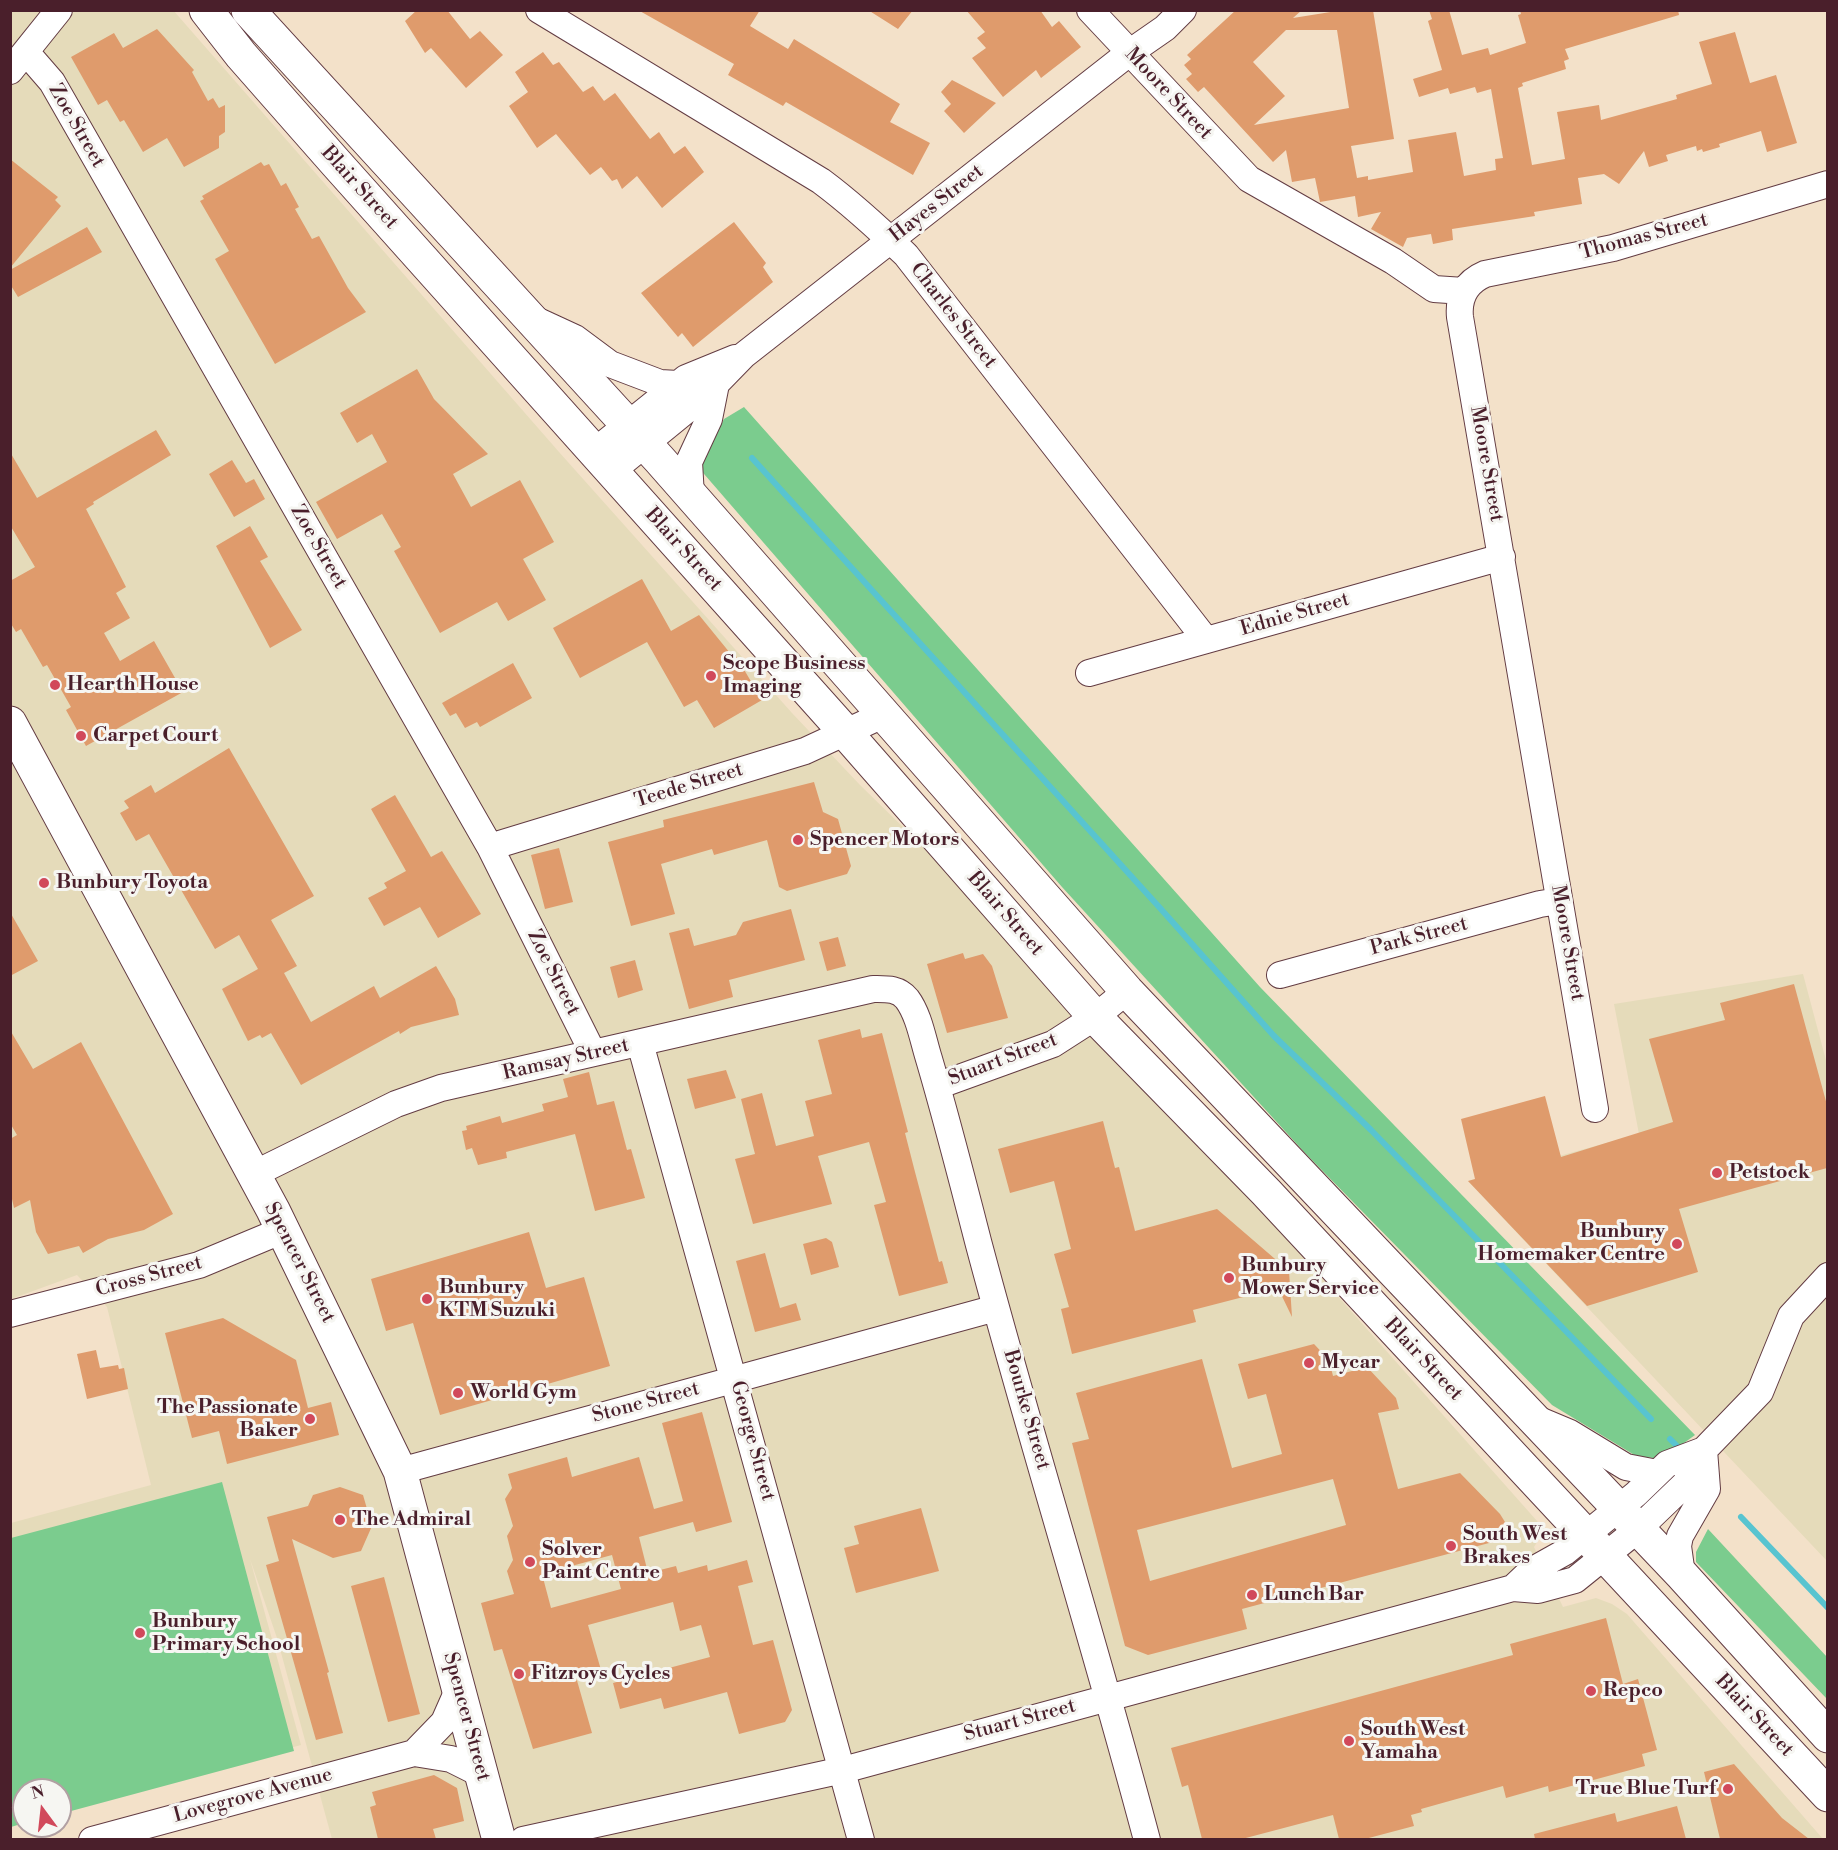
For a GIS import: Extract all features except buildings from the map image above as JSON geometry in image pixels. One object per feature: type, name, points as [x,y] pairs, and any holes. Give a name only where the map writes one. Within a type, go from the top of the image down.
[{"type":"main road","name":"Blair Street","points":[[206,10],[241,55],[846,733],[1095,1017],[1266,1192],[1827,1796]]},
{"type":"main road","name":"Blair Street","points":[[248,10],[302,72],[635,433],[1127,991],[1627,1520],[1682,1575],[1827,1736]]},
{"type":"main road","name":"Spencer Street","points":[[16,743],[254,1174],[400,1471],[499,1839]]},
{"type":"street","points":[[18,62],[59,10]]},
{"type":"street","name":"Charles Street","points":[[539,10],[821,181],[849,202],[890,240],[913,265],[1206,640]]},
{"type":"street","name":"Moore Street","points":[[1089,10],[1242,172],[1258,185],[1393,261],[1434,289],[1464,291],[1460,301],[1460,318],[1595,1109]]},
{"type":"street","name":"Hayes Street","points":[[1129,53],[1159,10]]},
{"type":"street","name":"Hayes Street","points":[[635,433],[716,384],[744,354],[1129,53],[1165,28],[1183,10]]},
{"type":"street","name":"Zoe Street","points":[[18,62],[52,82],[490,847],[593,1053]]},
{"type":"street","name":"Thomas Street","points":[[1464,291],[1473,280],[1485,274],[1613,248],[1827,184]]},
{"type":"street","points":[[530,317],[575,338],[610,364],[660,383],[678,384]]},
{"type":"street","name":"Hayes Street","points":[[603,461],[635,433],[678,384],[686,378],[744,354]]},
{"type":"street","points":[[691,496],[689,462],[709,419],[716,384]]},
{"type":"street","name":"Ednie Street","points":[[1089,673],[1502,557]]},
{"type":"street","name":"Teede Street","points":[[490,847],[805,751],[885,714]]},
{"type":"street","name":"Park Street","points":[[1280,975],[1540,904],[1559,901]]},
{"type":"street","name":"Ramsay Street","points":[[254,1174],[420,1095],[873,989],[891,989]]},
{"type":"street","name":"Bourke Street","points":[[891,989],[907,999],[912,1008],[937,1086],[996,1308],[1109,1697],[1147,1839]]},
{"type":"street","name":"Stuart Street","points":[[937,1086],[1038,1050],[1070,1034],[1127,991]]},
{"type":"street","name":"George Street","points":[[640,1042],[861,1839]]},
{"type":"street","name":"Cross Street","points":[[10,1314],[199,1265],[283,1230]]},
{"type":"street","points":[[1627,1520],[1685,1484],[1704,1450],[1760,1392],[1791,1316],[1827,1276]]},
{"type":"street","name":"Stone Street","points":[[400,1471],[996,1308]]},
{"type":"street","points":[[1530,1417],[1570,1433],[1626,1467],[1657,1473]]},
{"type":"street","points":[[1627,1520],[1657,1473],[1667,1464],[1704,1450]]},
{"type":"street","points":[[1682,1575],[1679,1555],[1680,1536],[1707,1489],[1704,1450]]},
{"type":"street","name":"Stuart Street","points":[[523,1839],[843,1770],[1513,1588],[1538,1590],[1575,1580],[1596,1545],[1627,1520]]},
{"type":"street","points":[[414,1753],[444,1722],[459,1688]]},
{"type":"street","name":"Lovegrove Avenue","points":[[92,1839],[414,1753],[451,1759],[481,1774]]},
{"type":"shaded area","points":[[173,10],[559,452],[792,713],[860,785],[1047,968],[1545,1530],[1534,1547],[1563,1607],[1596,1598],[1612,1604],[1627,1614],[1823,1839],[332,1839],[277,1638],[250,1559],[301,1745],[275,1752],[72,1788],[72,1778],[12,1778],[11,1814],[11,1523],[151,1485],[107,1307],[77,1275],[11,1299],[11,11]]},
{"type":"shaded area","name":"Bunbury Homemaker Centre","points":[[1803,974],[1828,1068],[1827,1561],[1468,1181],[1639,1134],[1614,1004]]},
{"type":"green space","points":[[744,407],[1260,987],[1695,1435],[1662,1459],[1636,1456],[1552,1405],[1305,1153],[1062,887],[698,467],[724,419]]},
{"type":"green space","name":"Bunbury Primary School","points":[[222,1482],[294,1751],[72,1811],[72,1778],[12,1778],[11,1827],[11,1538]]},
{"type":"green space","points":[[1708,1529],[1827,1657],[1827,1699],[1696,1562],[1696,1552]]},
{"type":"waterway","points":[[752,458],[1274,1036],[1371,1130],[1651,1419]]},
{"type":"waterway","points":[[1670,1439],[1682,1451]]},
{"type":"waterway","points":[[1741,1517],[1828,1608]]},
{"type":"place","name":"Scope Business Imaging","points":[[711,676]]},
{"type":"place","name":"Hearth House","points":[[55,685]]},
{"type":"place","name":"Carpet Court","points":[[81,736]]},
{"type":"place","name":"Spencer Motors","points":[[798,840]]},
{"type":"place","name":"Bunbury Toyota","points":[[44,883]]},
{"type":"place","name":"Petstock","points":[[1717,1173]]},
{"type":"place","name":"Bunbury Homemaker Centre","points":[[1677,1244]]},
{"type":"place","name":"Bunbury Mower Service","points":[[1229,1278]]},
{"type":"place","name":"Bunbury KTM Suzuki","points":[[427,1299]]},
{"type":"place","name":"Mycar","points":[[1309,1363]]},
{"type":"place","name":"World Gym","points":[[458,1393]]},
{"type":"place","name":"The Passionate Baker","points":[[310,1419]]},
{"type":"place","name":"The Admiral","points":[[340,1520]]},
{"type":"place","name":"South West Brakes","points":[[1451,1546]]},
{"type":"place","name":"Solver Paint Centre","points":[[530,1562]]},
{"type":"place","name":"Lunch Bar","points":[[1252,1595]]},
{"type":"place","name":"Bunbury Primary School","points":[[140,1633]]},
{"type":"place","name":"Fitzroys Cycles","points":[[519,1674]]},
{"type":"place","name":"Repco","points":[[1591,1691]]},
{"type":"place","name":"South West Yamaha","points":[[1349,1741]]},
{"type":"place","name":"True Blue Turf","points":[[1728,1789]]}]
